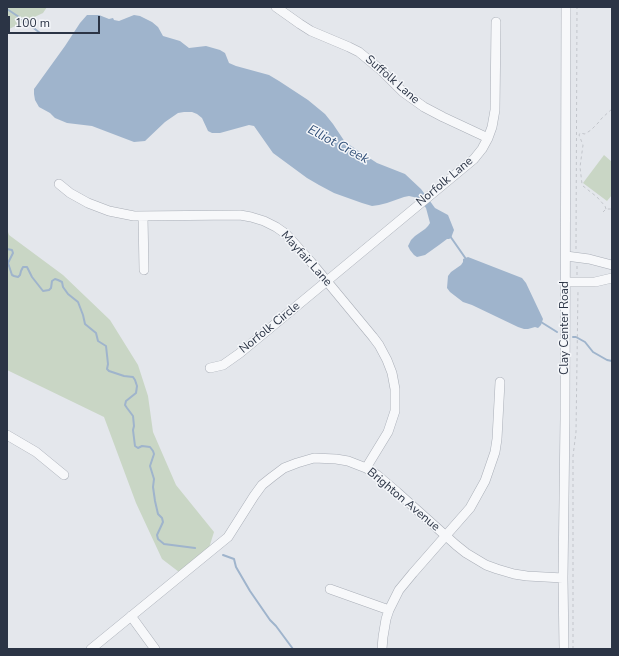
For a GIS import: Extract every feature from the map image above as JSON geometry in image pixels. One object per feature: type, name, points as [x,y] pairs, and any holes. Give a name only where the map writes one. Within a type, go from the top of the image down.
[{"type":"street","name":"Suffolk Lane","points":[[276,7],[311,31],[359,52],[382,71],[403,92],[424,107],[443,118],[488,138]]},
{"type":"street","name":"Clay Center Road","points":[[564,649],[563,578],[565,491],[566,7]]},
{"type":"street","name":"Norfolk Lane","points":[[327,281],[474,159],[482,149],[492,127],[495,110],[496,22]]},
{"type":"street","name":"Mayfair Lane","points":[[59,184],[70,193],[88,203],[109,211],[126,215],[143,216],[240,215],[264,221],[276,227],[290,239],[312,262],[379,345],[387,360],[393,377],[395,389],[394,412],[388,432],[366,468]]},
{"type":"street","points":[[143,216],[144,270]]},
{"type":"street","points":[[566,256],[612,265]]},
{"type":"street","points":[[566,282],[595,282],[612,278]]},
{"type":"street","name":"Norfolk Circle","points":[[210,368],[227,363],[327,281]]},
{"type":"street","points":[[382,649],[384,629],[389,610],[399,590],[470,508],[489,472],[497,439],[500,382]]},
{"type":"street","points":[[7,435],[36,452],[64,475]]},
{"type":"street","name":"Brighton Avenue","points":[[91,649],[228,537],[262,485],[284,468],[314,458],[348,461],[366,468],[377,475],[466,553],[486,565],[514,574],[563,578]]},
{"type":"street","points":[[330,589],[389,610]]},
{"type":"street","points":[[131,616],[155,649]]},
{"type":"path","points":[[573,649],[573,456],[576,432],[578,282],[576,257],[577,7]]},
{"type":"path","points":[[606,209],[597,197],[582,184],[580,167],[583,145],[579,135],[580,133],[585,134],[591,130],[612,109]]},
{"type":"path","points":[[606,209],[612,210]]},
{"type":"path","points":[[603,212],[606,209]]},
{"type":"green space","points":[[7,7],[47,7],[43,13],[9,29],[7,35]]},
{"type":"green space","points":[[604,155],[612,162],[612,195],[607,201],[583,183]]},
{"type":"green space","points":[[7,229],[9,235],[63,275],[110,320],[138,365],[148,396],[153,432],[176,485],[214,532],[209,548],[179,572],[162,559],[136,503],[104,417],[7,370]]},
{"type":"water","points":[[87,15],[99,15],[119,21],[134,15],[140,16],[158,27],[163,36],[180,41],[189,48],[206,46],[220,50],[225,53],[229,63],[269,75],[279,81],[308,100],[325,114],[345,142],[377,163],[405,174],[421,189],[435,208],[448,215],[454,230],[451,238],[447,239],[425,255],[417,257],[408,246],[411,240],[430,223],[426,208],[418,198],[409,196],[372,206],[334,193],[307,178],[273,153],[254,126],[249,125],[220,133],[212,133],[208,131],[202,118],[197,114],[192,112],[184,112],[178,113],[165,122],[145,141],[134,142],[92,126],[67,123],[55,118],[50,113],[39,107],[35,100],[34,89]]},
{"type":"water","points":[[468,257],[522,278],[526,283],[543,319],[541,325],[538,328],[535,327],[528,329],[518,327],[463,302],[450,292],[447,288],[448,276],[461,265],[463,259]]},
{"type":"waterway","points":[[7,9],[40,33]]},
{"type":"waterway","name":"Elliot Creek","points":[[450,236],[466,259]]},
{"type":"waterway","points":[[7,249],[12,250],[13,253],[8,263],[12,275],[18,277],[23,267],[27,267],[32,277],[43,291],[49,290],[51,288],[52,281],[55,279],[62,282],[63,287],[68,294],[78,302],[85,324],[96,333],[98,341],[106,346],[108,364],[107,369],[124,376],[133,377],[135,380],[137,386],[136,393],[126,401],[125,405],[133,416],[135,446],[138,448],[142,446],[150,447],[154,454],[150,466],[154,479],[153,487],[158,514],[162,518],[163,522],[157,535],[158,539],[164,544],[195,548]]},
{"type":"waterway","name":"Elliot Creek","points":[[541,322],[557,332]]},
{"type":"waterway","name":"Elliot Creek","points":[[573,337],[585,342],[593,352],[607,360],[612,361]]},
{"type":"waterway","points":[[223,555],[234,559],[236,567],[250,591],[270,620],[293,649]]}]
